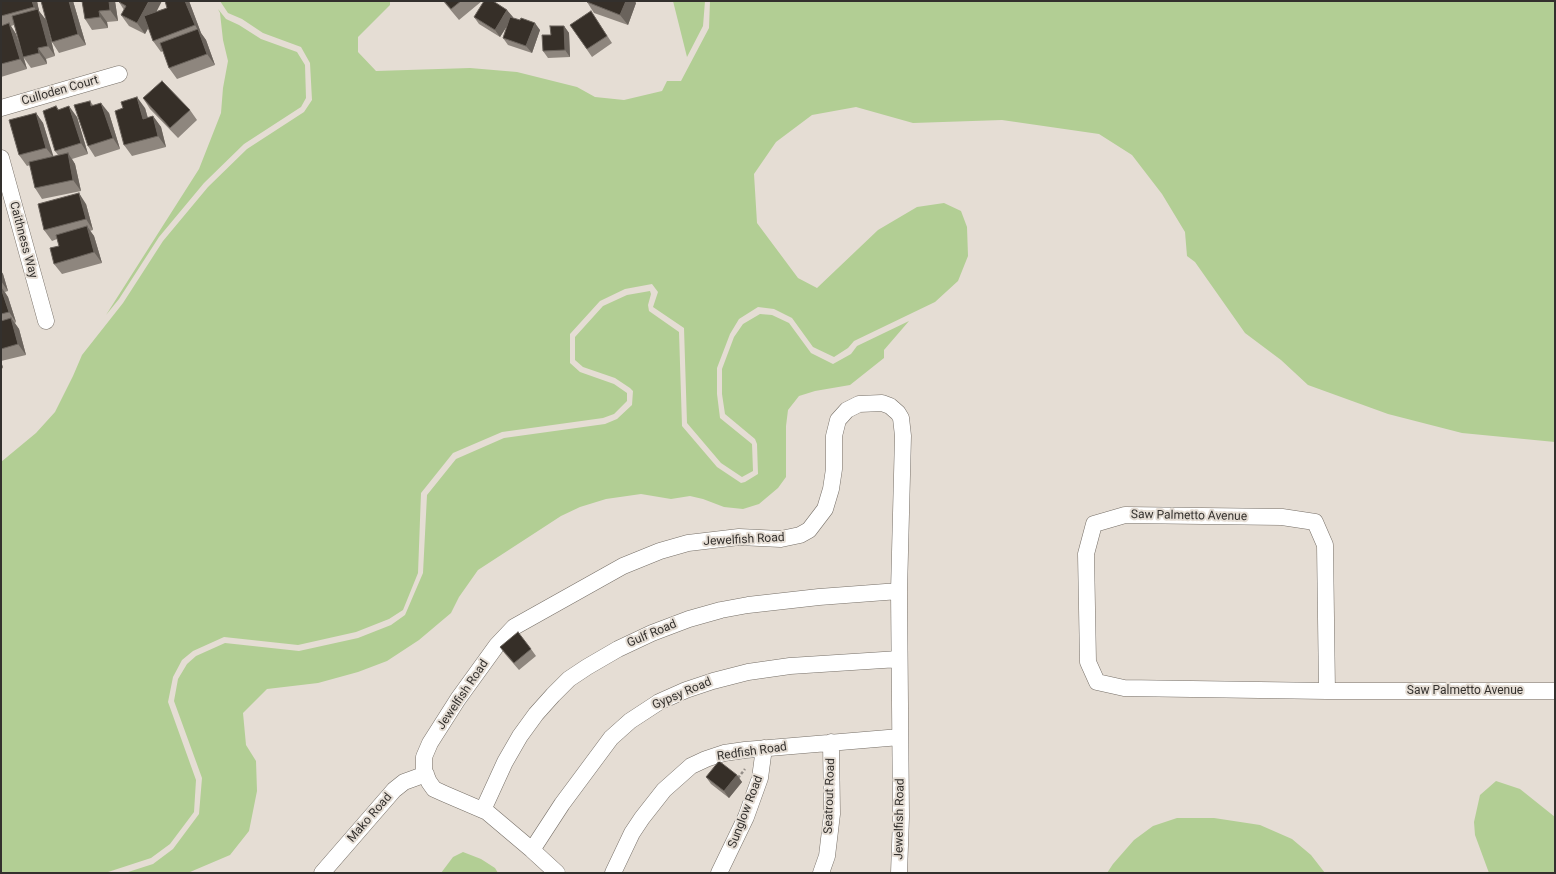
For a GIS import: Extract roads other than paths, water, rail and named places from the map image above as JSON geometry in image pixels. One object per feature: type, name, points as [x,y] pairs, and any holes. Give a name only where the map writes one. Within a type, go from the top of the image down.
[{"type":"street","name":"Culloden Court","points":[[1,108],[119,74]]},
{"type":"street","name":"Caithness Way","points":[[1,158],[46,321]]},
{"type":"street","name":"Jewelfish Road","points":[[426,774],[424,770],[424,757],[430,743],[497,645],[514,627],[623,566],[660,551],[688,543],[718,539],[739,537],[781,539],[800,535],[809,530],[825,509],[832,489],[834,469],[834,436],[838,420],[847,410],[859,404],[882,403],[890,406],[898,413],[901,418],[903,436],[899,591],[901,817],[899,873]]},
{"type":"street","name":"Saw Palmetto Avenue","points":[[1327,691],[1325,546],[1315,522],[1282,517],[1125,515],[1094,524],[1086,554],[1088,662],[1097,682],[1124,688],[1327,691],[1555,691]]},
{"type":"street","name":"Gulf Road","points":[[483,810],[505,762],[520,736],[536,714],[569,680],[587,667],[618,649],[652,633],[689,619],[721,610],[748,605],[811,598],[899,591]]},
{"type":"street","name":"Gypsy Road","points":[[532,850],[575,786],[611,738],[630,721],[659,702],[686,690],[748,672],[790,666],[899,659]]},
{"type":"street","name":"Redfish Road","points":[[613,873],[632,833],[642,818],[664,790],[691,766],[724,753],[900,736]]},
{"type":"street","name":"Seatrout Road","points":[[821,873],[827,856],[832,814],[831,742]]},
{"type":"street","name":"Sunglow Road","points":[[719,873],[746,817],[760,778],[764,748]]},
{"type":"street","points":[[426,774],[434,789],[483,810],[501,822],[557,873]]},
{"type":"street","name":"Mako Road","points":[[322,873],[394,790],[404,782],[426,774]]}]
